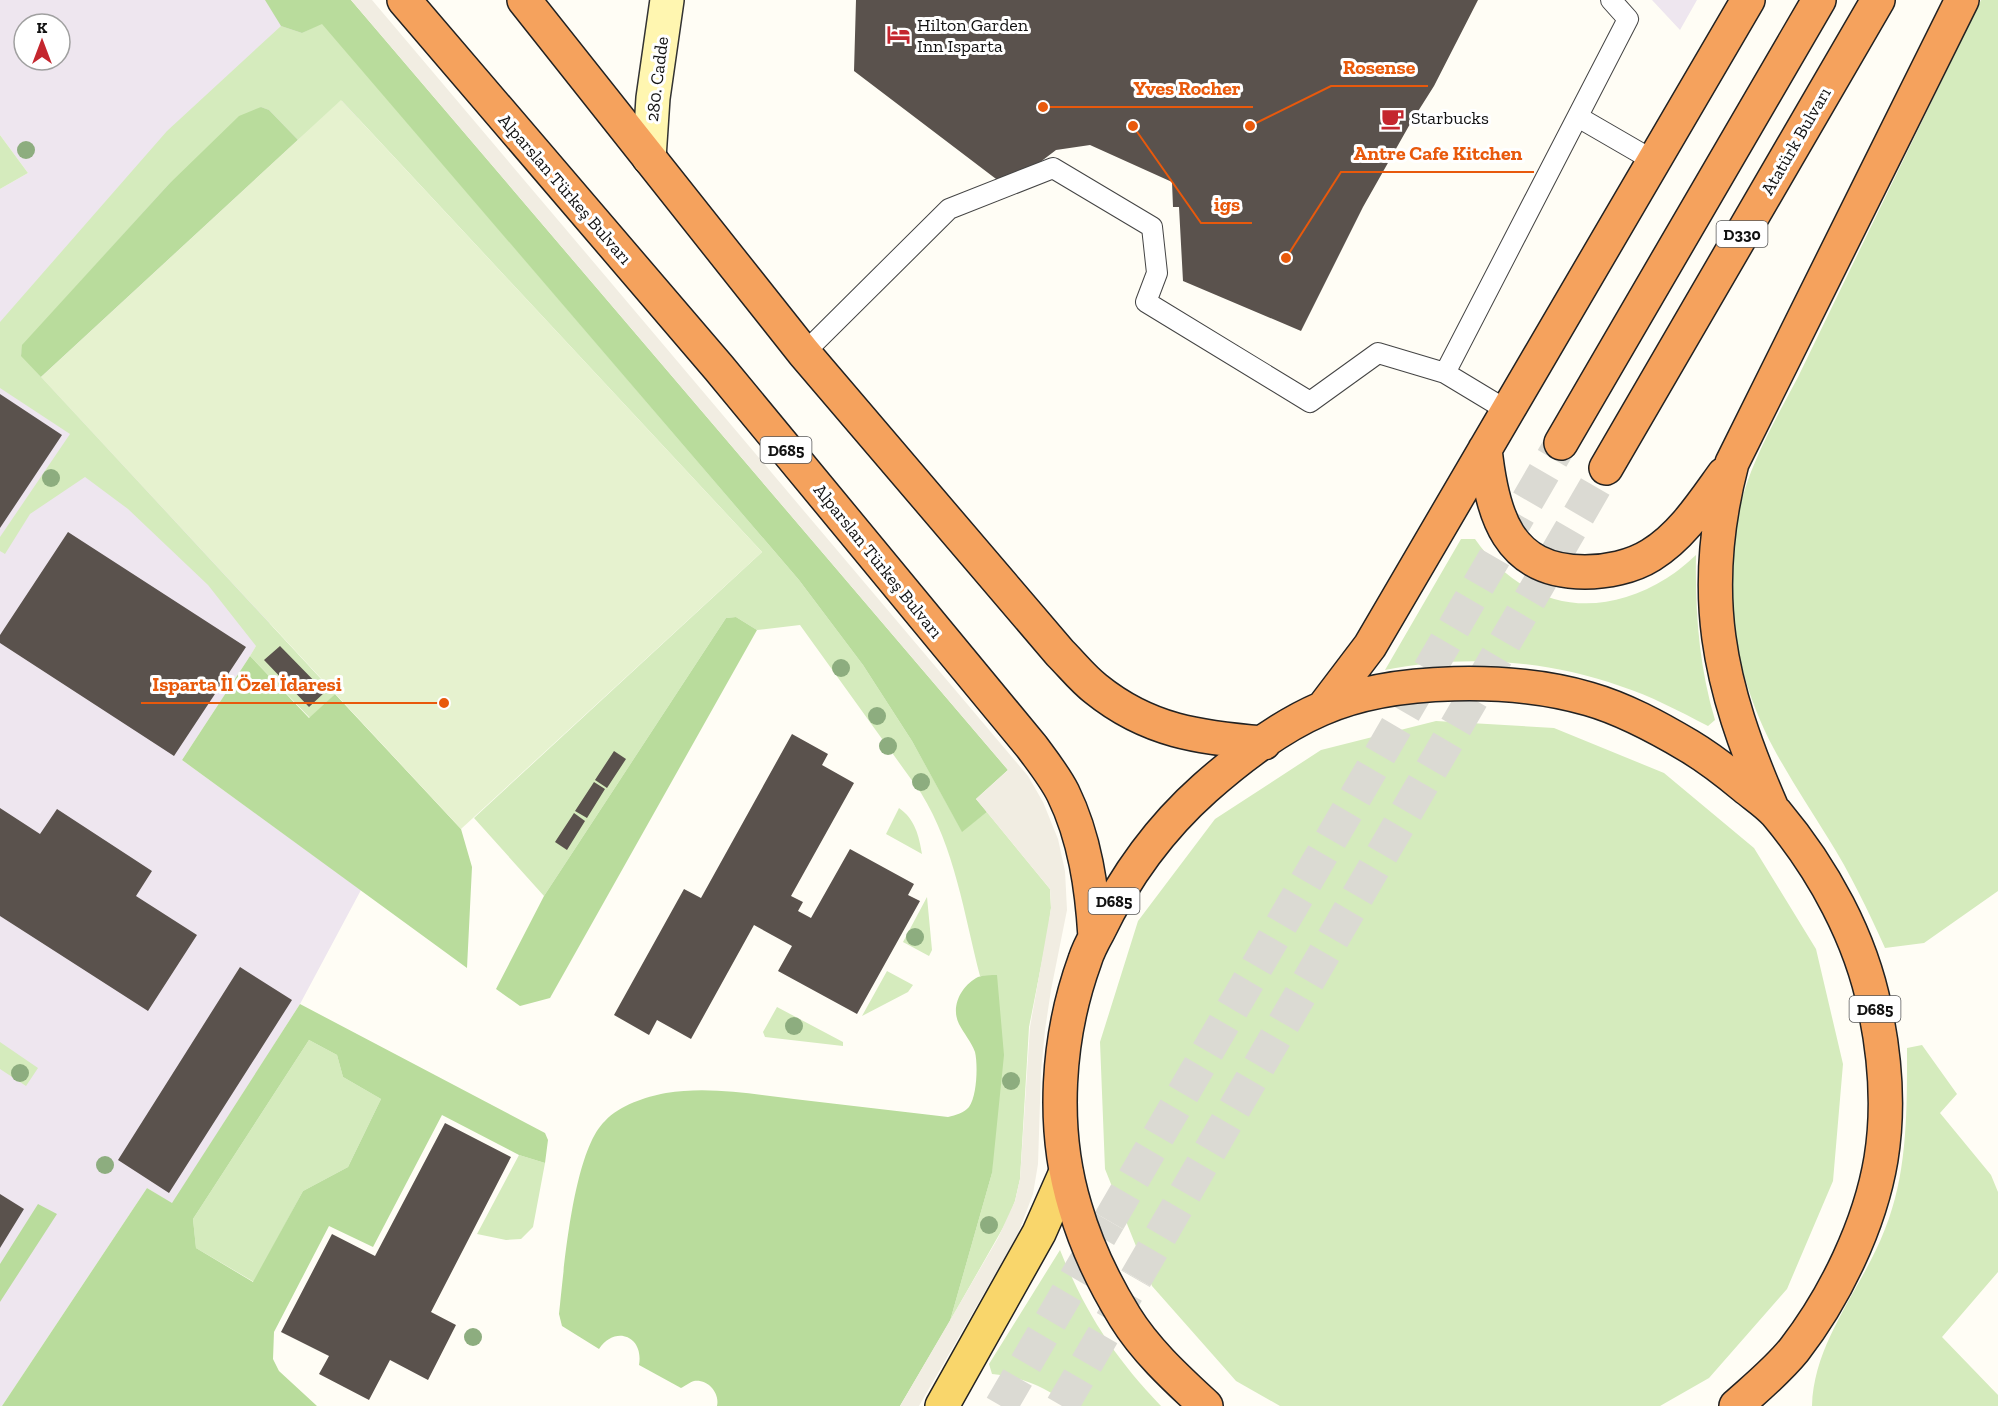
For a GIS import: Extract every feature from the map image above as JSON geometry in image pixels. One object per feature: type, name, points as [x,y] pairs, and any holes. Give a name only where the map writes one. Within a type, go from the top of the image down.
[{"type":"highway","name":"Alparslan Türkeş Bulvarı","points":[[404,0],[718,368],[1032,747],[1063,794],[1080,837],[1091,890],[1095,938]]},
{"type":"highway","points":[[524,0],[804,353],[1060,653],[1095,688],[1120,706],[1164,728],[1219,740],[1264,743]]},
{"type":"highway","points":[[1323,708],[1370,646],[1748,0]]},
{"type":"highway","name":"D330","points":[[1561,443],[1819,0]]},
{"type":"highway","name":"Atatürk Bulvarı","points":[[1606,468],[1878,0]]},
{"type":"highway","points":[[1485,450],[1489,485],[1496,511],[1505,530],[1522,552],[1544,565],[1569,572],[1597,572],[1625,567],[1650,556],[1674,538],[1732,462],[1962,0]]},
{"type":"highway","points":[[1732,462],[1722,500],[1717,535],[1714,585],[1716,628],[1723,669],[1735,714],[1749,756],[1773,810]]},
{"type":"highway","name":"D685","points":[[1206,1406],[1168,1371],[1128,1321],[1098,1267],[1075,1209],[1066,1172],[1060,1127],[1060,1078],[1068,1020],[1085,957],[1113,902],[1146,851],[1188,804],[1230,766],[1289,726],[1323,708],[1393,690],[1454,684],[1519,685],[1589,699],[1650,723],[1709,758],[1773,810],[1814,866],[1849,927],[1870,982],[1881,1037],[1886,1098],[1881,1159],[1865,1217],[1838,1281],[1818,1314],[1782,1363],[1736,1406]]},
{"type":"highway","name":"D685","points":[[1775,1406],[1782,1363]]},
{"type":"main road","points":[[942,1406],[1039,1233],[1066,1172]]},
{"type":"street","name":"280. Cadde","points":[[649,158],[653,98],[667,0]]},
{"type":"lane","points":[[1445,373],[1629,19],[1611,0]]},
{"type":"lane","points":[[1578,117],[1654,161]]},
{"type":"lane","points":[[804,353],[949,209],[1053,168],[1152,227],[1157,273],[1146,302],[1310,402],[1378,353],[1445,373],[1508,411]]},
{"type":"shaded area","points":[[0,0],[302,0],[365,75],[270,623],[182,760],[361,890],[300,1004],[172,1204],[147,1188],[0,1406],[0,189],[28,173],[0,135]]},
{"type":"shaded area","points":[[351,0],[372,0],[1028,776],[1043,802],[1058,839],[1065,871],[1067,910],[1045,1030],[1041,1071],[1038,1164],[1033,1194],[1017,1236],[919,1406],[900,1406],[998,1238],[1015,1201],[1020,1179],[1030,1027],[1051,908],[1050,889],[976,799],[1008,770]]},
{"type":"shaded area","points":[[1652,0],[1697,0],[1680,30]]},
{"type":"green space","points":[[265,0],[351,0],[1008,770],[976,799],[987,812],[962,832],[912,741],[863,665],[799,580],[322,24],[302,33],[281,26]]},
{"type":"green space","points":[[1981,0],[1998,0],[1998,891],[1924,943],[1885,948],[1851,878],[1780,761],[1759,717],[1738,651],[1731,582],[1733,548],[1738,514],[1759,454]]},
{"type":"green space","points":[[322,23],[799,580],[863,665],[912,741],[962,831],[987,812],[1050,889],[1051,908],[1048,931],[1029,1027],[1020,1179],[1015,1201],[1008,1219],[950,1321],[992,1173],[997,975],[980,976],[957,882],[933,814],[921,793],[800,625],[757,630],[736,617],[726,618],[544,896],[474,818],[762,552],[342,101],[298,140],[269,110],[261,107],[169,184],[23,345],[21,355],[335,694],[310,718],[250,656],[256,646],[208,585],[128,509],[85,477],[30,514],[5,554],[0,551],[0,537],[70,434],[0,388],[0,322],[167,131],[281,26],[302,33]]},
{"type":"green space","points":[[341,100],[762,552],[461,829],[41,377]]},
{"type":"green space","points":[[261,107],[269,110],[298,140],[41,377],[21,356],[22,345],[169,184],[239,116]]},
{"type":"green space","points":[[0,135],[28,173],[0,189]]},
{"type":"green space","points":[[1461,539],[1475,539],[1494,562],[1515,580],[1538,593],[1562,601],[1587,603],[1613,600],[1640,592],[1671,576],[1696,555],[1699,639],[1705,679],[1715,720],[1708,726],[1631,690],[1592,677],[1533,665],[1504,662],[1444,662],[1385,670]]},
{"type":"green space","points":[[736,617],[757,630],[550,998],[520,1006],[496,989],[544,896],[726,618]]},
{"type":"green space","points":[[250,656],[309,718],[335,694],[461,829],[472,867],[467,968],[182,760]]},
{"type":"green space","points":[[1436,721],[1554,728],[1664,773],[1754,848],[1816,949],[1843,1064],[1833,1181],[1787,1289],[1709,1378],[1660,1406],[1280,1406],[1236,1381],[1152,1286],[1105,1169],[1100,1042],[1138,921],[1215,819],[1321,750]]},
{"type":"green space","points":[[899,808],[913,823],[922,854],[886,834]]},
{"type":"green space","points":[[927,897],[932,950],[929,956],[903,942]]},
{"type":"green space","points":[[887,971],[913,985],[908,992],[862,1016]]},
{"type":"green space","points":[[997,975],[1004,1055],[992,1173],[950,1321],[900,1406],[717,1406],[715,1392],[704,1382],[694,1381],[681,1388],[639,1365],[637,1347],[627,1337],[613,1337],[599,1349],[562,1326],[559,1314],[564,1269],[578,1183],[594,1136],[611,1115],[625,1106],[650,1097],[698,1090],[747,1093],[948,1117],[957,1115],[967,1109],[972,1102],[977,1072],[972,1044],[959,1024],[957,1003],[967,985],[972,981],[980,976]]},
{"type":"green space","points":[[300,1004],[545,1133],[548,1140],[545,1163],[519,1155],[442,1115],[373,1247],[329,1226],[274,1332],[273,1359],[279,1371],[317,1406],[2,1406],[147,1188],[172,1203]],"holes":[[[309,1040],[337,1055],[343,1077],[381,1099],[348,1167],[303,1191],[253,1282],[196,1248],[193,1219]]]},
{"type":"green space","points":[[777,1007],[843,1042],[843,1046],[765,1037],[763,1032]]},
{"type":"green space","points":[[309,1040],[337,1055],[343,1077],[381,1099],[348,1167],[303,1191],[254,1282],[196,1248],[193,1219]]},
{"type":"green space","points":[[0,1042],[38,1068],[26,1086],[0,1069]]},
{"type":"green space","points":[[1922,1045],[1957,1094],[1940,1113],[1991,1175],[1998,1192],[1998,1272],[1942,1337],[1998,1395],[1998,1406],[1812,1406],[1821,1359],[1875,1251],[1893,1207],[1905,1140],[1907,1048]]},
{"type":"green space","points":[[519,1155],[545,1163],[533,1227],[521,1239],[506,1240],[477,1234]]},
{"type":"green space","points":[[38,1204],[57,1214],[0,1302],[0,1264]]},
{"type":"green space","points":[[1060,1250],[1080,1294],[1102,1333],[1129,1370],[1161,1406],[1068,1406],[1051,1393],[1033,1384],[1013,1377],[992,1374],[989,1364]]},
{"type":"building","points":[[856,0],[1478,0],[1434,86],[1363,207],[1301,331],[1183,281],[1179,207],[1173,207],[1172,182],[1090,145],[1056,150],[1004,185],[854,71]]},
{"type":"building","points":[[0,394],[62,435],[0,528]]},
{"type":"building","points":[[68,532],[246,647],[174,756],[0,643],[0,635]]},
{"type":"building","points":[[280,646],[325,692],[309,707],[264,660]]},
{"type":"building","points":[[792,734],[828,754],[822,765],[854,783],[791,896],[803,902],[798,911],[811,918],[850,849],[914,884],[908,895],[920,901],[857,1014],[778,971],[792,946],[754,925],[691,1039],[657,1020],[649,1035],[614,1015],[684,889],[701,898]]},
{"type":"building","points":[[614,751],[626,759],[607,788],[595,780]]},
{"type":"building","points":[[594,782],[605,789],[587,818],[575,811]]},
{"type":"building","points":[[0,808],[40,834],[57,809],[152,871],[136,896],[197,935],[148,1011],[0,916]]},
{"type":"building","points":[[574,813],[585,821],[567,850],[555,842]]},
{"type":"building","points":[[240,967],[292,1000],[169,1193],[118,1160]]},
{"type":"building","points":[[445,1123],[511,1157],[431,1312],[456,1325],[428,1380],[390,1360],[369,1400],[319,1374],[329,1356],[281,1332],[332,1234],[375,1256]]},
{"type":"building","points":[[0,1194],[24,1209],[0,1248]]},
{"type":"tunnel","points":[[1109,1221],[1561,443]]},
{"type":"tunnel","points":[[1136,1278],[1606,468]]},
{"type":"tunnel","points":[[1001,1406],[1109,1221]]},
{"type":"tunnel","points":[[1062,1406],[1136,1278]]},
{"type":"place","name":"Hilton Garden Inn Isparta","points":[[899,35]]},
{"type":"place","name":"Yves Rocher","points":[[1043,107]]},
{"type":"place","name":"Starbucks","points":[[1393,118]]},
{"type":"place","name":"igs","points":[[1133,126]]},
{"type":"place","name":"Rosense","points":[[1250,126]]},
{"type":"place","name":"Antre Cafe Kitchen","points":[[1286,258]]},
{"type":"place","name":"Isparta İl Özel İdaresi","points":[[444,703]]}]
